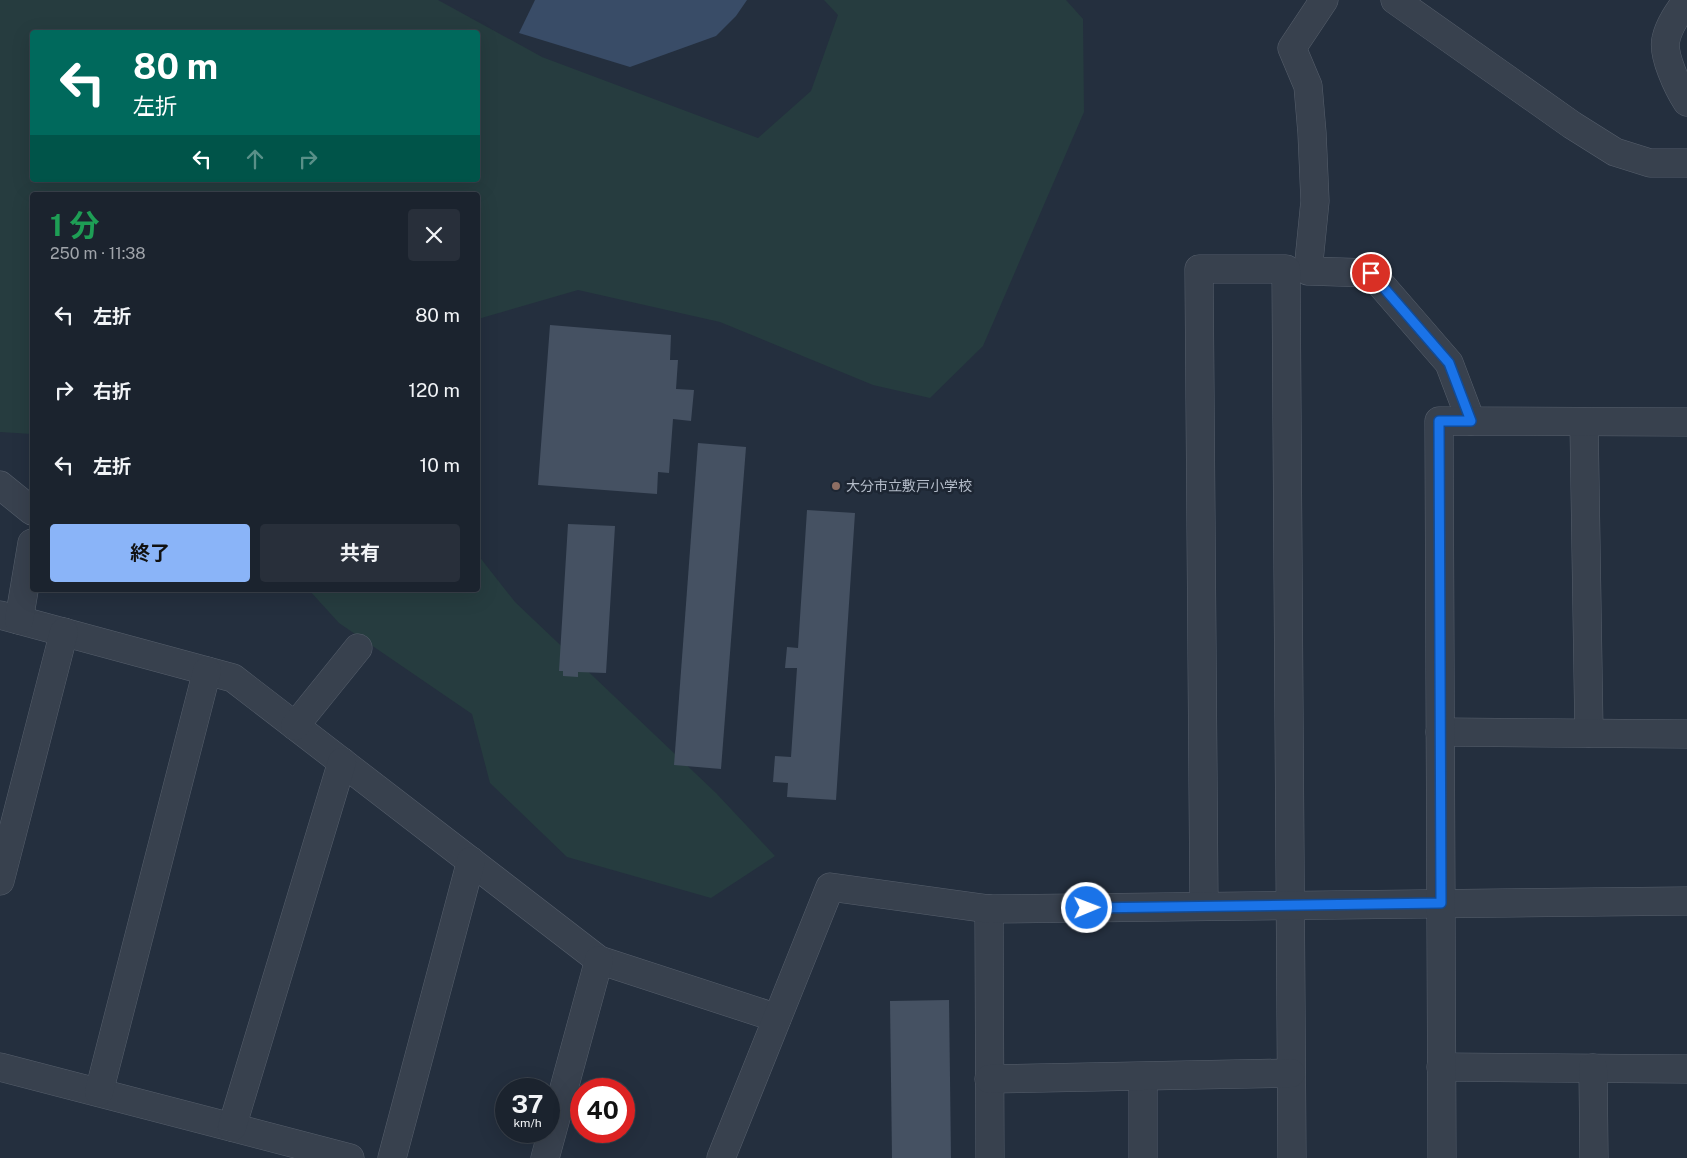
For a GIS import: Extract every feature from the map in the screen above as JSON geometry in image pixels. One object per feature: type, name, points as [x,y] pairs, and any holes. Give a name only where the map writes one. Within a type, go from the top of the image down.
[{"type":"street","points":[[1324,0],[1292,48],[1308,86],[1312,133],[1315,201],[1308,271],[1371,273],[1449,363],[1471,421]]},
{"type":"street","points":[[1395,0],[1572,125],[1615,152],[1650,163],[1687,163]]},
{"type":"street","points":[[1687,0],[1678,13],[1666,40],[1669,66],[1681,94],[1687,102]]},
{"type":"street","points":[[1204,906],[1199,269],[1286,269],[1292,1158]]},
{"type":"street","points":[[1442,1158],[1439,421],[1687,422]]},
{"type":"street","points":[[1584,422],[1589,733]]},
{"type":"street","points":[[0,485],[30,509]]},
{"type":"street","points":[[30,550],[10,618],[233,678],[600,960],[777,1018]]},
{"type":"street","points":[[0,881],[64,632]]},
{"type":"street","points":[[295,726],[358,648]]},
{"type":"street","points":[[99,1092],[207,671]]},
{"type":"street","points":[[1440,732],[1687,734]]},
{"type":"street","points":[[232,1127],[342,762]]},
{"type":"street","points":[[392,1158],[471,861]]},
{"type":"street","points":[[721,1158],[830,887],[989,909],[1687,900]]},
{"type":"street","points":[[989,909],[990,1158]]},
{"type":"street","points":[[545,1158],[600,960]]},
{"type":"street","points":[[0,1066],[350,1158]]},
{"type":"street","points":[[1441,1067],[1687,1069]]},
{"type":"street","points":[[1593,1068],[1594,1158]]},
{"type":"street","points":[[989,1079],[1291,1073]]},
{"type":"street","points":[[1143,1077],[1143,1158]]},
{"type":"green space","points":[[0,0],[438,0],[542,57],[758,138],[811,91],[838,15],[824,0],[1066,0],[1083,19],[1084,112],[983,346],[930,398],[873,385],[720,322],[578,290],[480,318],[480,192],[30,192],[30,434],[0,432]]},
{"type":"green space","points":[[480,558],[515,602],[716,793],[775,856],[711,898],[567,857],[490,783],[472,714],[339,623],[311,592],[480,592]]},
{"type":"water","points":[[535,0],[747,0],[736,16],[716,36],[630,67],[519,33]]},
{"type":"building","points":[[550,325],[671,335],[670,360],[678,360],[676,389],[694,390],[691,421],[673,419],[669,473],[658,472],[657,494],[538,485]]},
{"type":"building","points":[[698,443],[746,447],[721,769],[674,765]]},
{"type":"building","points":[[807,510],[855,513],[836,800],[787,797],[788,783],[773,782],[775,756],[791,757],[797,668],[785,668],[787,647],[798,648]]},
{"type":"building","points":[[568,524],[615,526],[606,673],[578,672],[578,677],[563,676],[563,671],[559,671]]},
{"type":"building","points":[[949,1000],[951,1158],[892,1158],[890,1001]]},
{"type":"place","name":"大分市立敷戸小学校","points":[[836,486]]},
{"type":"route","points":[[1087,908],[1441,903],[1439,421],[1471,421],[1449,363],[1371,273]]}]
